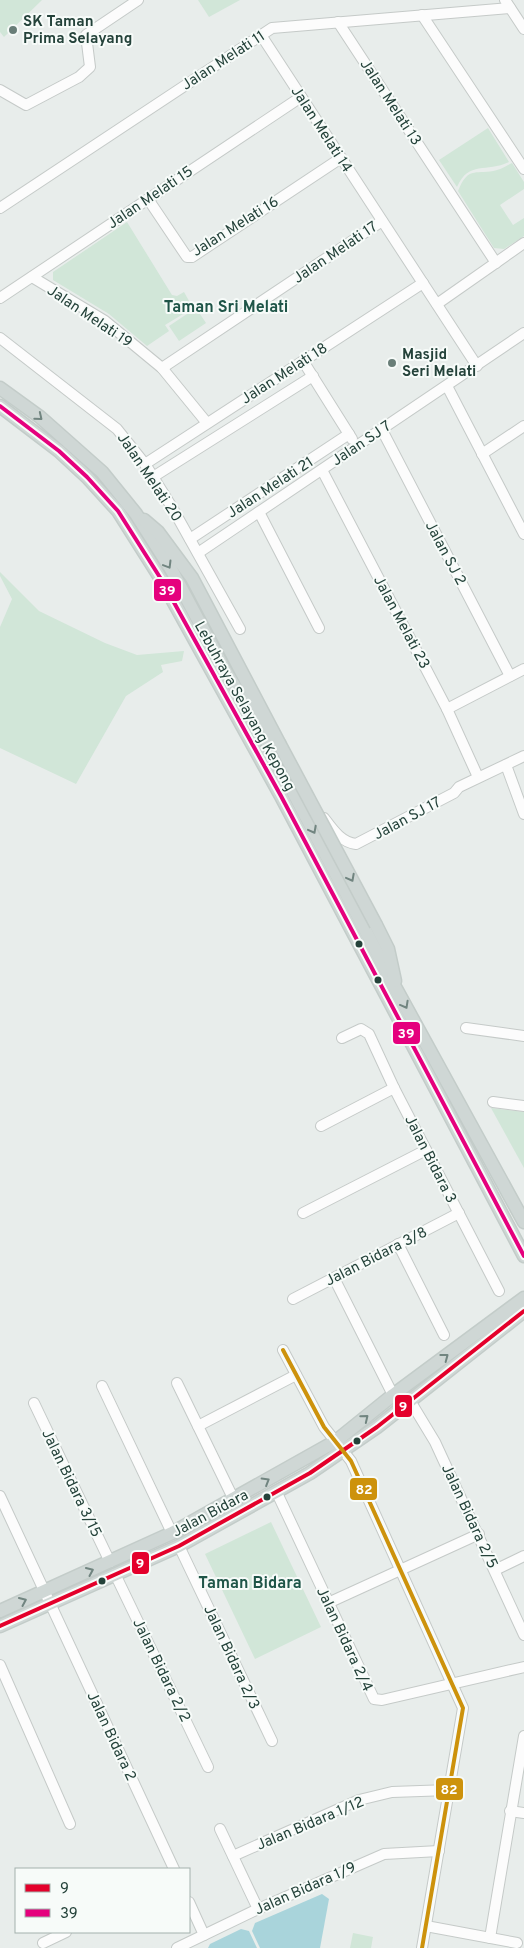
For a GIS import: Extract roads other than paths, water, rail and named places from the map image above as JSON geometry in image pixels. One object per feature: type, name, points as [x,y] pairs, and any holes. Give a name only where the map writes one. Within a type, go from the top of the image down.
[{"type":"main road","name":"Lebuhraya Selayang Kepong","points":[[0,388],[40,417],[102,472],[136,514],[171,569],[297,800],[394,987],[524,1222]]},
{"type":"main road","name":"Lebuhraya Selayang Kepong","points":[[0,406],[59,451],[87,477],[118,511],[161,579],[281,796],[524,1256]]},
{"type":"main road","points":[[136,514],[158,532],[192,578],[388,949],[394,974],[394,987]]},
{"type":"main road","name":"Jalan Bidara","points":[[0,1626],[110,1562],[172,1533],[340,1446],[393,1396],[523,1301]]},
{"type":"main road","name":"Jalan Bidara","points":[[0,1611],[116,1574],[180,1546],[277,1493],[340,1446],[411,1400],[523,1301]]},
{"type":"street","points":[[0,90],[26,105],[88,71],[90,67],[86,35],[138,0]]},
{"type":"street","points":[[508,4],[524,29]]},
{"type":"street","name":"Jalan Melati 11","points":[[0,208],[272,28],[422,15],[508,4]]},
{"type":"street","points":[[422,15],[524,169]]},
{"type":"street","name":"Jalan Melati 13","points":[[338,22],[496,263]]},
{"type":"street","name":"Jalan Melati 14","points":[[261,35],[477,366]]},
{"type":"street","name":"Jalan Melati 15","points":[[0,298],[301,97]]},
{"type":"street","name":"Jalan Melati 16","points":[[148,199],[187,257],[192,257],[341,158]]},
{"type":"street","name":"Jalan Melati 17","points":[[162,368],[383,222]]},
{"type":"street","points":[[436,304],[524,243]]},
{"type":"street","name":"Jalan Melati 19","points":[[32,277],[105,321],[162,368],[207,424]]},
{"type":"street","name":"Jalan Melati 18","points":[[144,464],[422,283]]},
{"type":"street","name":"Jalan SJ 7","points":[[198,553],[524,333]]},
{"type":"street","name":"Jalan Melati 20","points":[[0,338],[117,429],[153,477],[240,629]]},
{"type":"street","points":[[303,361],[357,446]]},
{"type":"street","points":[[153,477],[312,376]]},
{"type":"street","points":[[447,386],[524,534]]},
{"type":"street","points":[[482,454],[524,426]]},
{"type":"street","name":"Jalan SJ 2","points":[[382,430],[510,676]]},
{"type":"street","name":"Jalan Melati 21","points":[[190,539],[349,434]]},
{"type":"street","name":"Jalan Melati 23","points":[[322,470],[447,709],[478,777]]},
{"type":"street","points":[[259,512],[319,628]]},
{"type":"street","points":[[447,709],[524,669]]},
{"type":"street","name":"Jalan SJ 17","points":[[297,800],[319,812],[340,837],[348,843],[356,844],[454,793],[459,786],[494,772],[524,756]]},
{"type":"street","points":[[506,765],[524,814]]},
{"type":"street","name":"Jalan Bidara 3","points":[[342,1038],[363,1028],[369,1034],[394,1088],[499,1291]]},
{"type":"street","points":[[466,1028],[524,1036]]},
{"type":"street","points":[[321,1126],[394,1088]]},
{"type":"street","points":[[493,1102],[524,1106]]},
{"type":"street","points":[[303,1213],[426,1150]]},
{"type":"street","name":"Jalan Bidara 3/8","points":[[293,1299],[459,1213]]},
{"type":"street","points":[[398,1244],[444,1335]]},
{"type":"street","points":[[334,1278],[393,1396],[411,1400]]},
{"type":"street","points":[[283,1350],[324,1427],[340,1446],[400,1570],[462,1708],[422,1948]]},
{"type":"street","points":[[198,1426],[296,1375]]},
{"type":"street","points":[[178,1383],[234,1500]]},
{"type":"street","points":[[102,1386],[172,1533]]},
{"type":"street","name":"Jalan Bidara 2/5","points":[[411,1400],[435,1442],[524,1635]]},
{"type":"street","name":"Jalan Bidara 3/15","points":[[34,1403],[110,1562]]},
{"type":"street","name":"Jalan Bidara 2/4","points":[[277,1493],[374,1699],[382,1700],[524,1667]]},
{"type":"street","name":"Jalan Bidara 2","points":[[0,1496],[174,1868]]},
{"type":"street","points":[[328,1603],[479,1534]]},
{"type":"street","name":"Jalan Bidara 2/3","points":[[180,1546],[272,1741]]},
{"type":"street","points":[[495,1570],[524,1556]]},
{"type":"street","name":"Jalan Bidara 2/2","points":[[116,1574],[208,1766]]},
{"type":"street","points":[[0,1665],[70,1824]]},
{"type":"street","points":[[490,1938],[524,1736]]},
{"type":"street","name":"Jalan Bidara 1/12","points":[[233,1856],[359,1800],[392,1792],[449,1790]]},
{"type":"street","points":[[510,1811],[524,1813]]},
{"type":"street","points":[[220,1829],[258,1909]]},
{"type":"street","name":"Jalan Bidara 1/9","points":[[180,1947],[258,1909],[384,1854],[439,1851]]},
{"type":"street","points":[[190,1904],[204,1935]]},
{"type":"street","points":[[426,1926],[517,1943]]},
{"type":"street","points":[[43,1944],[64,1933]]},
{"type":"water","points":[[322,1894],[329,1899],[320,1948],[260,1948],[252,1931],[255,1923]]},
{"type":"water","points":[[241,1929],[249,1931],[257,1948],[208,1948],[210,1944]]},
{"type":"place","name":"SK Taman Prima Selayang","points":[[13,30]]},
{"type":"place","name":"Masjid Seri Melati","points":[[392,363]]},
{"type":"district","name":"Taman Sri Melati","points":[[226,306]]},
{"type":"district","name":"Taman Bidara","points":[[250,1582]]}]
